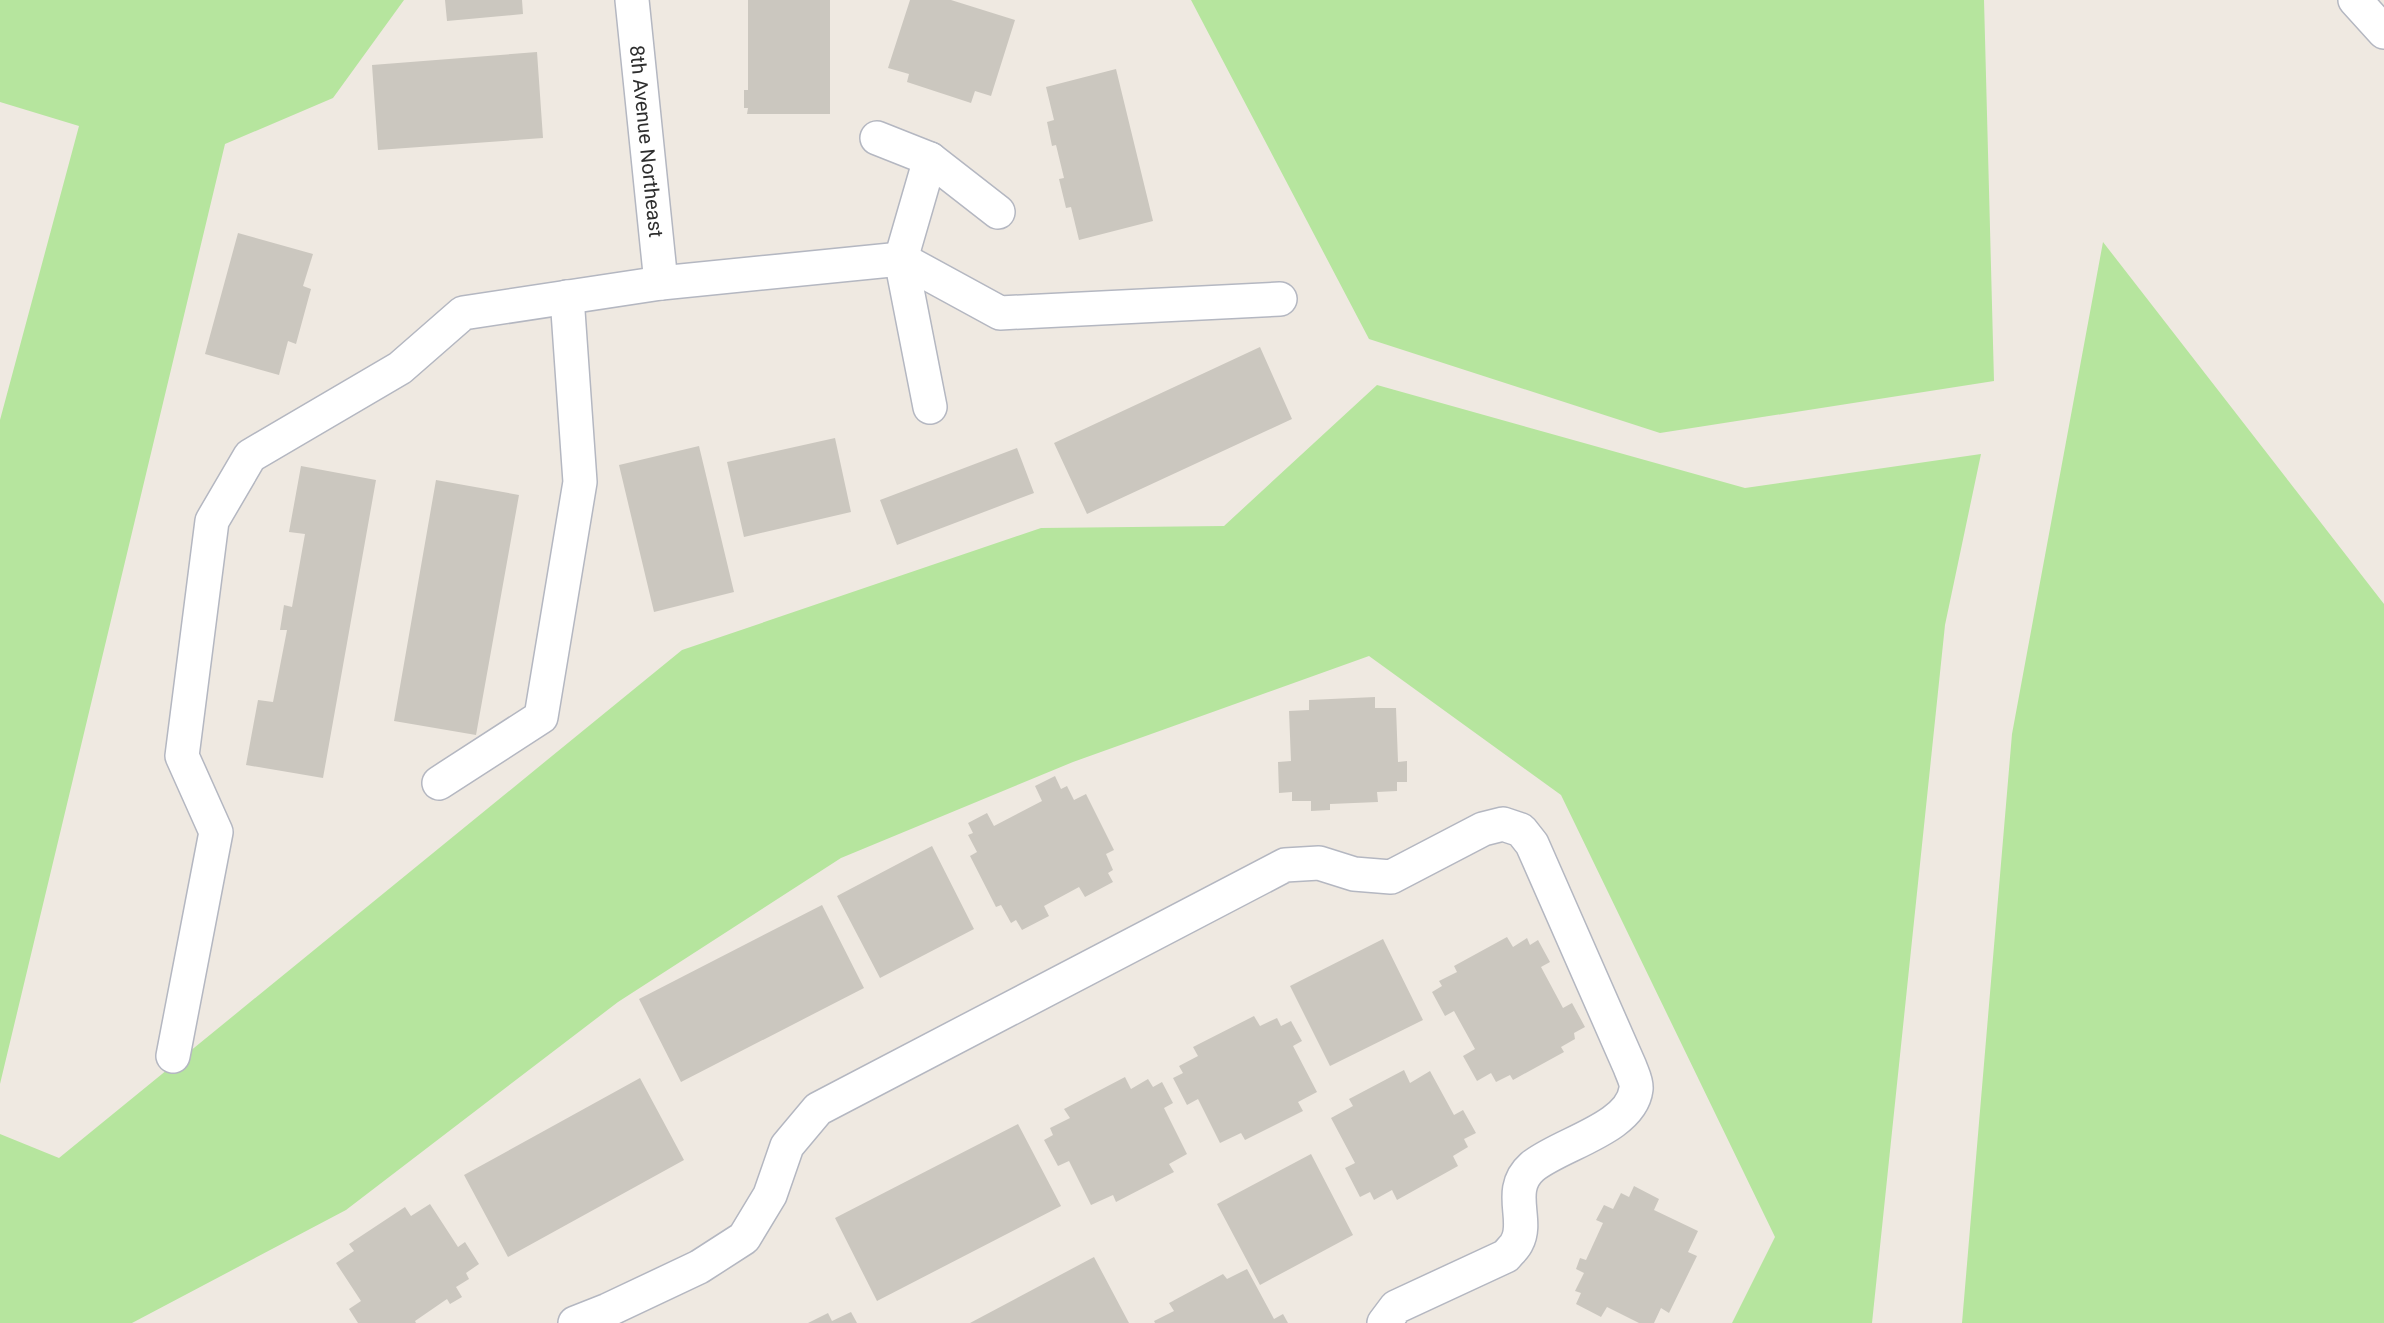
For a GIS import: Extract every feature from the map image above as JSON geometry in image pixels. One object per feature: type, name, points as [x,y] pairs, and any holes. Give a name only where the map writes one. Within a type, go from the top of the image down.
[{"type":"street","name":"8th Avenue Northeast","points":[[632,0],[661,283]]},
{"type":"street","points":[[2355,0],[2384,32]]},
{"type":"street","points":[[877,138],[930,159],[998,212]]},
{"type":"street","points":[[930,159],[901,260],[930,407]]},
{"type":"street","points":[[173,1056],[216,832],[182,756],[212,521],[250,456],[400,368],[463,313],[567,297],[661,283],[901,260],[1000,313],[1280,299]]},
{"type":"street","points":[[439,783],[541,717],[580,482],[567,297]]},
{"type":"street","points":[[575,1323],[699,1267],[744,1238],[770,1195],[787,1146],[818,1109],[1285,865],[1318,863],[1354,874],[1391,876],[1483,829],[1503,824],[1521,830],[1532,844],[1630,1066],[1637,1087],[1630,1106],[1615,1120],[1531,1168],[1520,1186],[1518,1207],[1521,1222],[1518,1241],[1506,1256],[1396,1308],[1384,1323]]},
{"type":"green space","points":[[0,0],[404,0],[333,98],[225,144],[0,1084],[0,420],[79,126],[0,102]]},
{"type":"green space","points":[[1191,0],[1984,0],[1994,381],[1660,433],[1369,339]]},
{"type":"green space","points":[[2103,242],[2384,604],[2384,1323],[1962,1323],[2012,734]]},
{"type":"green space","points":[[1377,385],[1745,488],[1981,454],[1945,625],[1872,1323],[1732,1323],[1775,1237],[1561,795],[1369,656],[1073,762],[841,858],[618,1002],[346,1210],[132,1323],[0,1323],[0,1134],[59,1158],[682,650],[1041,528],[1224,526]]},
{"type":"building","points":[[445,0],[522,0],[523,14],[447,21]]},
{"type":"building","points":[[748,0],[830,0],[830,114],[747,114],[748,108],[744,108],[744,90],[748,90]]},
{"type":"building","points":[[910,0],[951,0],[1015,20],[991,96],[975,91],[971,103],[907,82],[909,74],[888,68]]},
{"type":"building","points":[[537,52],[543,138],[378,150],[372,65]]},
{"type":"building","points":[[1116,69],[1153,221],[1079,240],[1071,207],[1066,208],[1059,179],[1064,178],[1056,145],[1052,146],[1047,122],[1054,120],[1046,87]]},
{"type":"building","points":[[238,233],[313,254],[303,286],[311,289],[296,344],[288,341],[279,375],[205,354]]},
{"type":"building","points":[[1260,347],[1292,419],[1087,514],[1054,443]]},
{"type":"building","points":[[835,438],[851,512],[744,537],[727,462]]},
{"type":"building","points":[[699,446],[734,592],[654,612],[619,465]]},
{"type":"building","points":[[1017,448],[1034,493],[897,545],[880,500]]},
{"type":"building","points":[[301,466],[376,480],[323,778],[246,765],[258,700],[273,702],[287,630],[280,630],[284,605],[292,607],[305,534],[289,532]]},
{"type":"building","points":[[436,480],[519,495],[476,735],[394,721]]},
{"type":"building","points":[[1375,697],[1375,708],[1396,708],[1398,762],[1407,761],[1407,782],[1397,782],[1397,791],[1377,792],[1378,802],[1330,804],[1330,810],[1311,811],[1311,801],[1292,801],[1292,792],[1279,793],[1278,762],[1291,761],[1289,711],[1309,710],[1309,700]]},
{"type":"building","points":[[1055,776],[1061,789],[1067,786],[1074,800],[1086,794],[1114,850],[1106,854],[1113,870],[1108,873],[1113,882],[1085,897],[1079,887],[1044,906],[1049,916],[1022,930],[1016,920],[1011,923],[1001,905],[996,907],[970,856],[977,852],[968,835],[973,833],[968,823],[987,813],[994,826],[1042,801],[1035,786]]},
{"type":"building","points":[[932,846],[974,929],[880,978],[837,896]]},
{"type":"building","points":[[822,905],[864,988],[681,1082],[639,999]]},
{"type":"building","points":[[1507,937],[1513,947],[1527,938],[1530,945],[1538,940],[1550,962],[1541,967],[1563,1008],[1572,1003],[1585,1027],[1574,1033],[1575,1039],[1561,1047],[1564,1052],[1513,1080],[1510,1075],[1496,1082],[1491,1073],[1477,1081],[1463,1056],[1475,1049],[1454,1011],[1445,1016],[1432,992],[1442,986],[1439,981],[1457,972],[1454,966]]},
{"type":"building","points":[[1383,939],[1423,1020],[1330,1066],[1290,986]]},
{"type":"building","points":[[1254,1016],[1260,1026],[1277,1018],[1281,1026],[1291,1021],[1302,1041],[1293,1046],[1317,1092],[1298,1102],[1303,1111],[1245,1140],[1241,1133],[1220,1143],[1198,1099],[1187,1105],[1173,1078],[1183,1073],[1179,1066],[1198,1056],[1193,1047]]},
{"type":"building","points":[[1404,1070],[1410,1083],[1430,1071],[1454,1115],[1463,1110],[1476,1133],[1464,1139],[1468,1147],[1453,1156],[1458,1166],[1397,1200],[1392,1190],[1374,1200],[1370,1192],[1360,1197],[1345,1168],[1355,1163],[1331,1118],[1353,1106],[1349,1099]]},
{"type":"building","points":[[1125,1077],[1131,1089],[1148,1079],[1153,1087],[1162,1082],[1173,1103],[1164,1108],[1187,1154],[1169,1164],[1174,1172],[1116,1202],[1113,1195],[1091,1205],[1069,1161],[1058,1166],[1044,1140],[1053,1135],[1050,1128],[1070,1118],[1064,1109]]},
{"type":"building","points":[[640,1078],[684,1160],[508,1257],[464,1175]]},
{"type":"building","points":[[1018,1124],[1061,1206],[877,1301],[835,1218]]},
{"type":"building","points":[[1311,1154],[1353,1235],[1260,1285],[1217,1204]]},
{"type":"building","points":[[1634,1186],[1659,1199],[1654,1210],[1698,1231],[1688,1252],[1697,1256],[1669,1313],[1661,1308],[1654,1323],[1639,1323],[1607,1307],[1601,1317],[1576,1304],[1581,1293],[1575,1291],[1584,1273],[1576,1269],[1580,1258],[1586,1260],[1603,1223],[1596,1220],[1604,1205],[1613,1209],[1621,1193],[1629,1197]]},
{"type":"building","points":[[430,1204],[458,1247],[465,1242],[479,1264],[466,1273],[469,1279],[456,1287],[462,1297],[450,1304],[447,1299],[415,1321],[416,1323],[358,1323],[349,1309],[361,1301],[336,1263],[354,1251],[349,1244],[405,1207],[411,1216]]},
{"type":"building","points":[[1094,1257],[1129,1323],[970,1323]]},
{"type":"building","points":[[1247,1269],[1274,1319],[1283,1314],[1288,1323],[1155,1323],[1154,1321],[1174,1311],[1169,1303],[1223,1274],[1227,1279]]},
{"type":"building","points":[[851,1312],[857,1323],[808,1323],[828,1313],[832,1321]]}]
